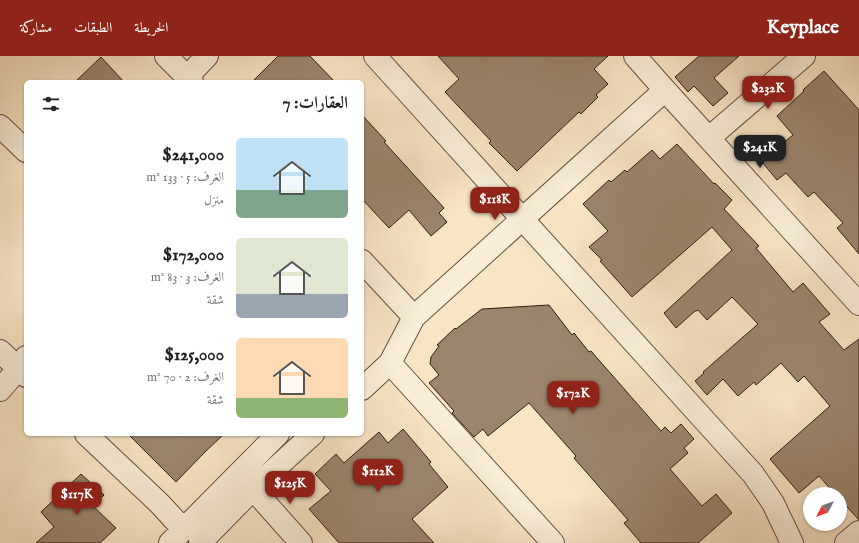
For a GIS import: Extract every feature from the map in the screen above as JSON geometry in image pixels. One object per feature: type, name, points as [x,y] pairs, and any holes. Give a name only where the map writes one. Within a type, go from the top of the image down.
[{"type":"street","points":[[166,56],[189,79],[207,56]]},
{"type":"street","points":[[376,56],[753,474],[773,503],[792,543]]},
{"type":"street","points":[[635,56],[859,304]]},
{"type":"street","points":[[709,138],[804,56]]},
{"type":"street","points":[[364,387],[390,363],[414,317],[665,90]]},
{"type":"street","points":[[0,126],[24,149]]},
{"type":"street","points":[[364,264],[414,317]]},
{"type":"street","points":[[0,351],[23,368],[0,390]]},
{"type":"street","points":[[390,363],[553,543]]},
{"type":"street","points":[[88,436],[159,503],[185,539]]},
{"type":"street","points":[[185,539],[276,436]]},
{"type":"street","points":[[185,539],[253,489],[311,436]]},
{"type":"street","points":[[253,489],[301,543]]},
{"type":"street","points":[[846,543],[859,532]]},
{"type":"building","points":[[278,56],[310,56],[333,80],[254,80]]},
{"type":"building","points":[[438,56],[608,56],[594,69],[608,84],[596,95],[598,97],[581,114],[579,112],[517,171],[489,143],[491,141],[445,92],[459,79]]},
{"type":"building","points":[[699,56],[739,56],[714,78],[728,93],[713,106],[694,86],[688,92],[675,77]]},
{"type":"building","points":[[101,57],[122,80],[77,80]]},
{"type":"building","points":[[824,71],[859,110],[859,254],[837,228],[843,223],[814,192],[808,197],[786,173],[777,180],[761,161],[793,135],[777,116]]},
{"type":"building","points":[[364,117],[386,141],[384,142],[444,208],[439,213],[447,222],[431,236],[409,210],[389,228],[364,201]]},
{"type":"building","points":[[677,144],[714,184],[715,183],[732,200],[724,209],[759,246],[756,248],[793,292],[803,283],[830,314],[819,322],[844,350],[859,339],[859,520],[847,507],[847,487],[829,487],[819,476],[806,487],[803,487],[803,490],[799,493],[770,459],[830,406],[804,376],[798,382],[781,363],[756,385],[754,382],[738,396],[723,379],[707,395],[695,381],[704,373],[703,372],[758,324],[732,297],[707,320],[698,310],[676,328],[664,313],[732,250],[712,227],[632,297],[600,261],[602,260],[589,247],[608,231],[583,204],[609,180],[611,182],[625,170],[627,172],[652,150],[660,159]]},
{"type":"building","points":[[549,305],[572,335],[574,333],[589,352],[591,351],[661,431],[665,427],[671,433],[681,424],[694,439],[684,448],[688,453],[670,469],[702,506],[716,494],[732,513],[698,543],[641,543],[624,523],[628,520],[574,458],[576,456],[529,403],[488,436],[483,429],[474,437],[452,413],[454,411],[429,383],[439,375],[430,364],[431,357],[439,346],[437,345],[455,328],[456,329],[482,309]]},
{"type":"building","points":[[403,429],[431,462],[429,464],[448,487],[412,519],[434,543],[339,543],[309,509],[331,491],[315,474],[336,454],[344,463],[379,432],[388,443]]},
{"type":"building","points":[[130,436],[222,436],[176,482]]},
{"type":"building","points":[[81,474],[104,495],[93,506],[116,528],[100,543],[36,543],[54,527],[41,512]]}]
